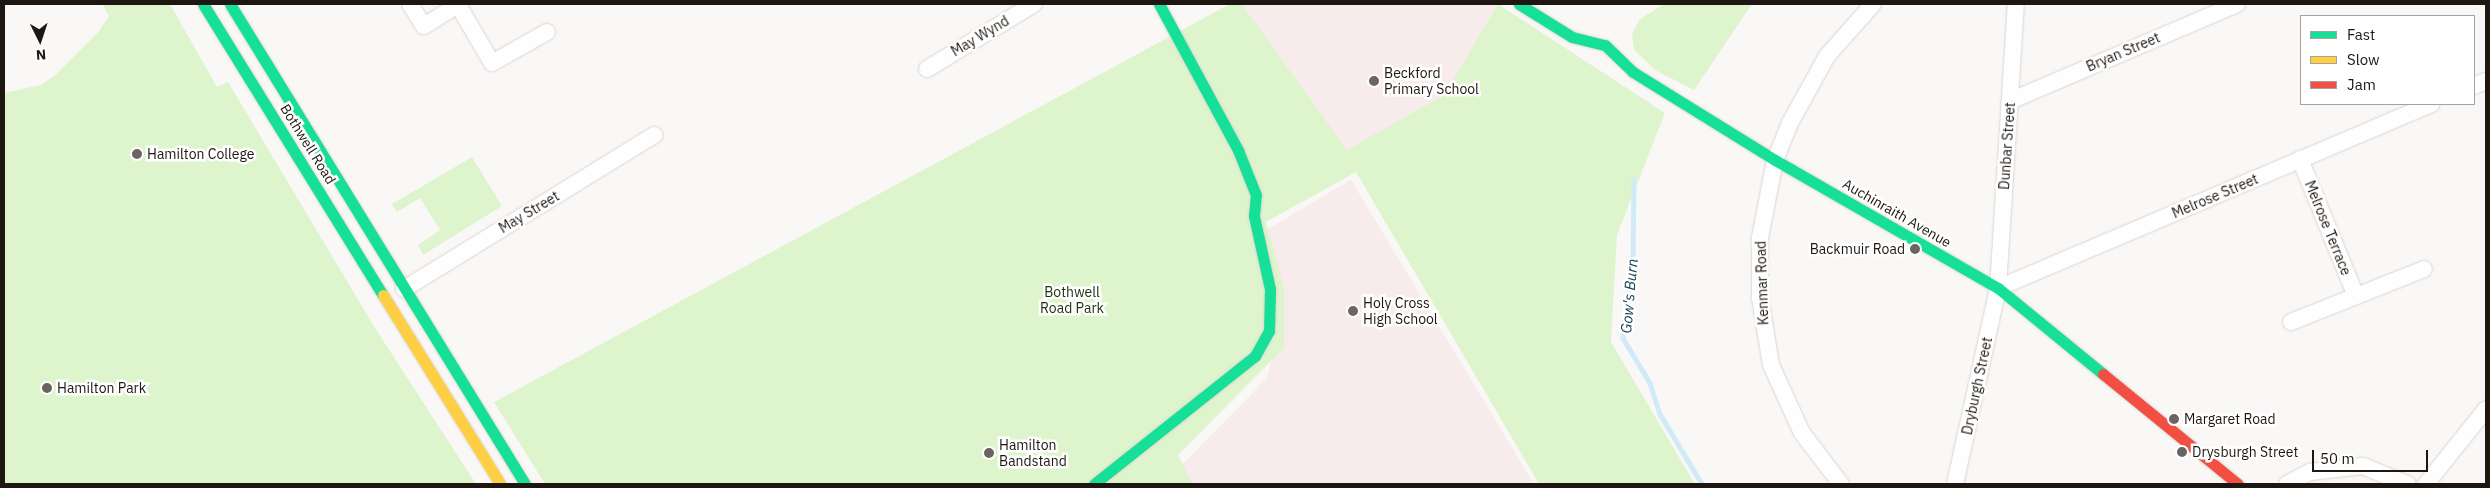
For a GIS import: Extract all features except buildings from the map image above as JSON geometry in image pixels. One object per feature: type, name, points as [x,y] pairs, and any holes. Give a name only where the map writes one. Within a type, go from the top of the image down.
[{"type":"street","name":"Bothwell Road","points":[[203,4],[500,484]]},
{"type":"street","points":[[410,4],[424,26],[458,5],[492,63],[547,32]]},
{"type":"street","name":"May Wynd","points":[[927,69],[1034,4]]},
{"type":"street","points":[[1094,484],[1256,356],[1269,331],[1270,289],[1254,216],[1256,195],[1238,150],[1159,4]]},
{"type":"street","name":"Auchinraith Avenue","points":[[1520,4],[1572,37],[1605,45],[1633,72],[1775,160],[1998,288],[2238,484]]},
{"type":"street","name":"Kenmar Road","points":[[1841,484],[1802,433],[1771,365],[1764,333],[1760,238],[1775,160],[1812,79],[1849,27],[1873,4]]},
{"type":"street","name":"Dunbar Street","points":[[1998,288],[2016,4]]},
{"type":"street","name":"Bryan Street","points":[[2010,101],[2237,4]]},
{"type":"street","points":[[213,19],[233,5]]},
{"type":"street","name":"Bothwell Road","points":[[233,5],[404,289],[525,484]]},
{"type":"street","name":"Melrose Street","points":[[1998,288],[2430,105]]},
{"type":"street","name":"May Street","points":[[404,289],[654,135]]},
{"type":"street","name":"Melrose Terrace","points":[[2300,159],[2356,296]]},
{"type":"street","points":[[2291,322],[2424,269]]},
{"type":"street","name":"Dryburgh Street","points":[[1955,484],[1998,288]]},
{"type":"street","points":[[388,301],[404,289]]},
{"type":"street","points":[[2426,484],[2486,409]]},
{"type":"street","points":[[2287,484],[2310,472],[2363,466],[2407,484]]},
{"type":"shaded area","name":"Beckford Primary School","points":[[1242,4],[1498,4],[1444,95],[1347,151]]},
{"type":"shaded area","name":"Holy Cross High School","points":[[1351,180],[1534,484],[1180,484],[1174,473],[1267,378],[1277,337],[1264,231]]},
{"type":"green space","points":[[102,4],[170,4],[217,87],[228,82],[375,328],[476,484],[4,484],[4,93],[41,85],[54,76],[99,31],[109,16]]},
{"type":"green space","name":"Bothwell Road Park","points":[[1230,4],[1242,4],[1347,150],[1444,95],[1498,4],[1665,113],[1617,235],[1611,342],[1695,484],[1539,484],[1356,172],[1266,222],[1284,288],[1284,348],[1178,455],[1192,484],[545,484],[494,402]]},
{"type":"green space","points":[[1664,4],[1752,4],[1694,90],[1655,70],[1634,50],[1632,34],[1640,19]]},
{"type":"green space","points":[[472,157],[502,206],[423,255],[418,245],[440,230],[420,198],[397,212],[392,204]]},
{"type":"waterway","name":"Gow's Burn","points":[[1634,179],[1633,256],[1623,338],[1650,383],[1660,414],[1702,484]]},
{"type":"traffic: fast","points":[[203,4],[383,295]]},
{"type":"traffic: fast","points":[[230,4],[525,484]]},
{"type":"traffic: fast","points":[[1094,484],[1255,356],[1269,331],[1270,289],[1254,216],[1256,195],[1238,150],[1159,4]]},
{"type":"traffic: fast","points":[[1519,4],[1572,37],[1605,45],[1633,72],[1775,160],[1998,288],[2103,374]]},
{"type":"traffic: slow","points":[[383,295],[500,484]]},
{"type":"traffic: jam","points":[[2103,374],[2238,484]]},
{"type":"place","name":"Beckford Primary School","points":[[1374,81]]},
{"type":"place","name":"Hamilton College","points":[[137,154]]},
{"type":"place","name":"Backmuir Road","points":[[1915,249]]},
{"type":"place","name":"Holy Cross High School","points":[[1353,311]]},
{"type":"place","name":"Hamilton Park","points":[[47,388]]},
{"type":"place","name":"Margaret Road","points":[[2174,419]]},
{"type":"place","name":"Drysburgh Street","points":[[2182,452]]},
{"type":"place","name":"Hamilton Bandstand","points":[[989,453]]}]
